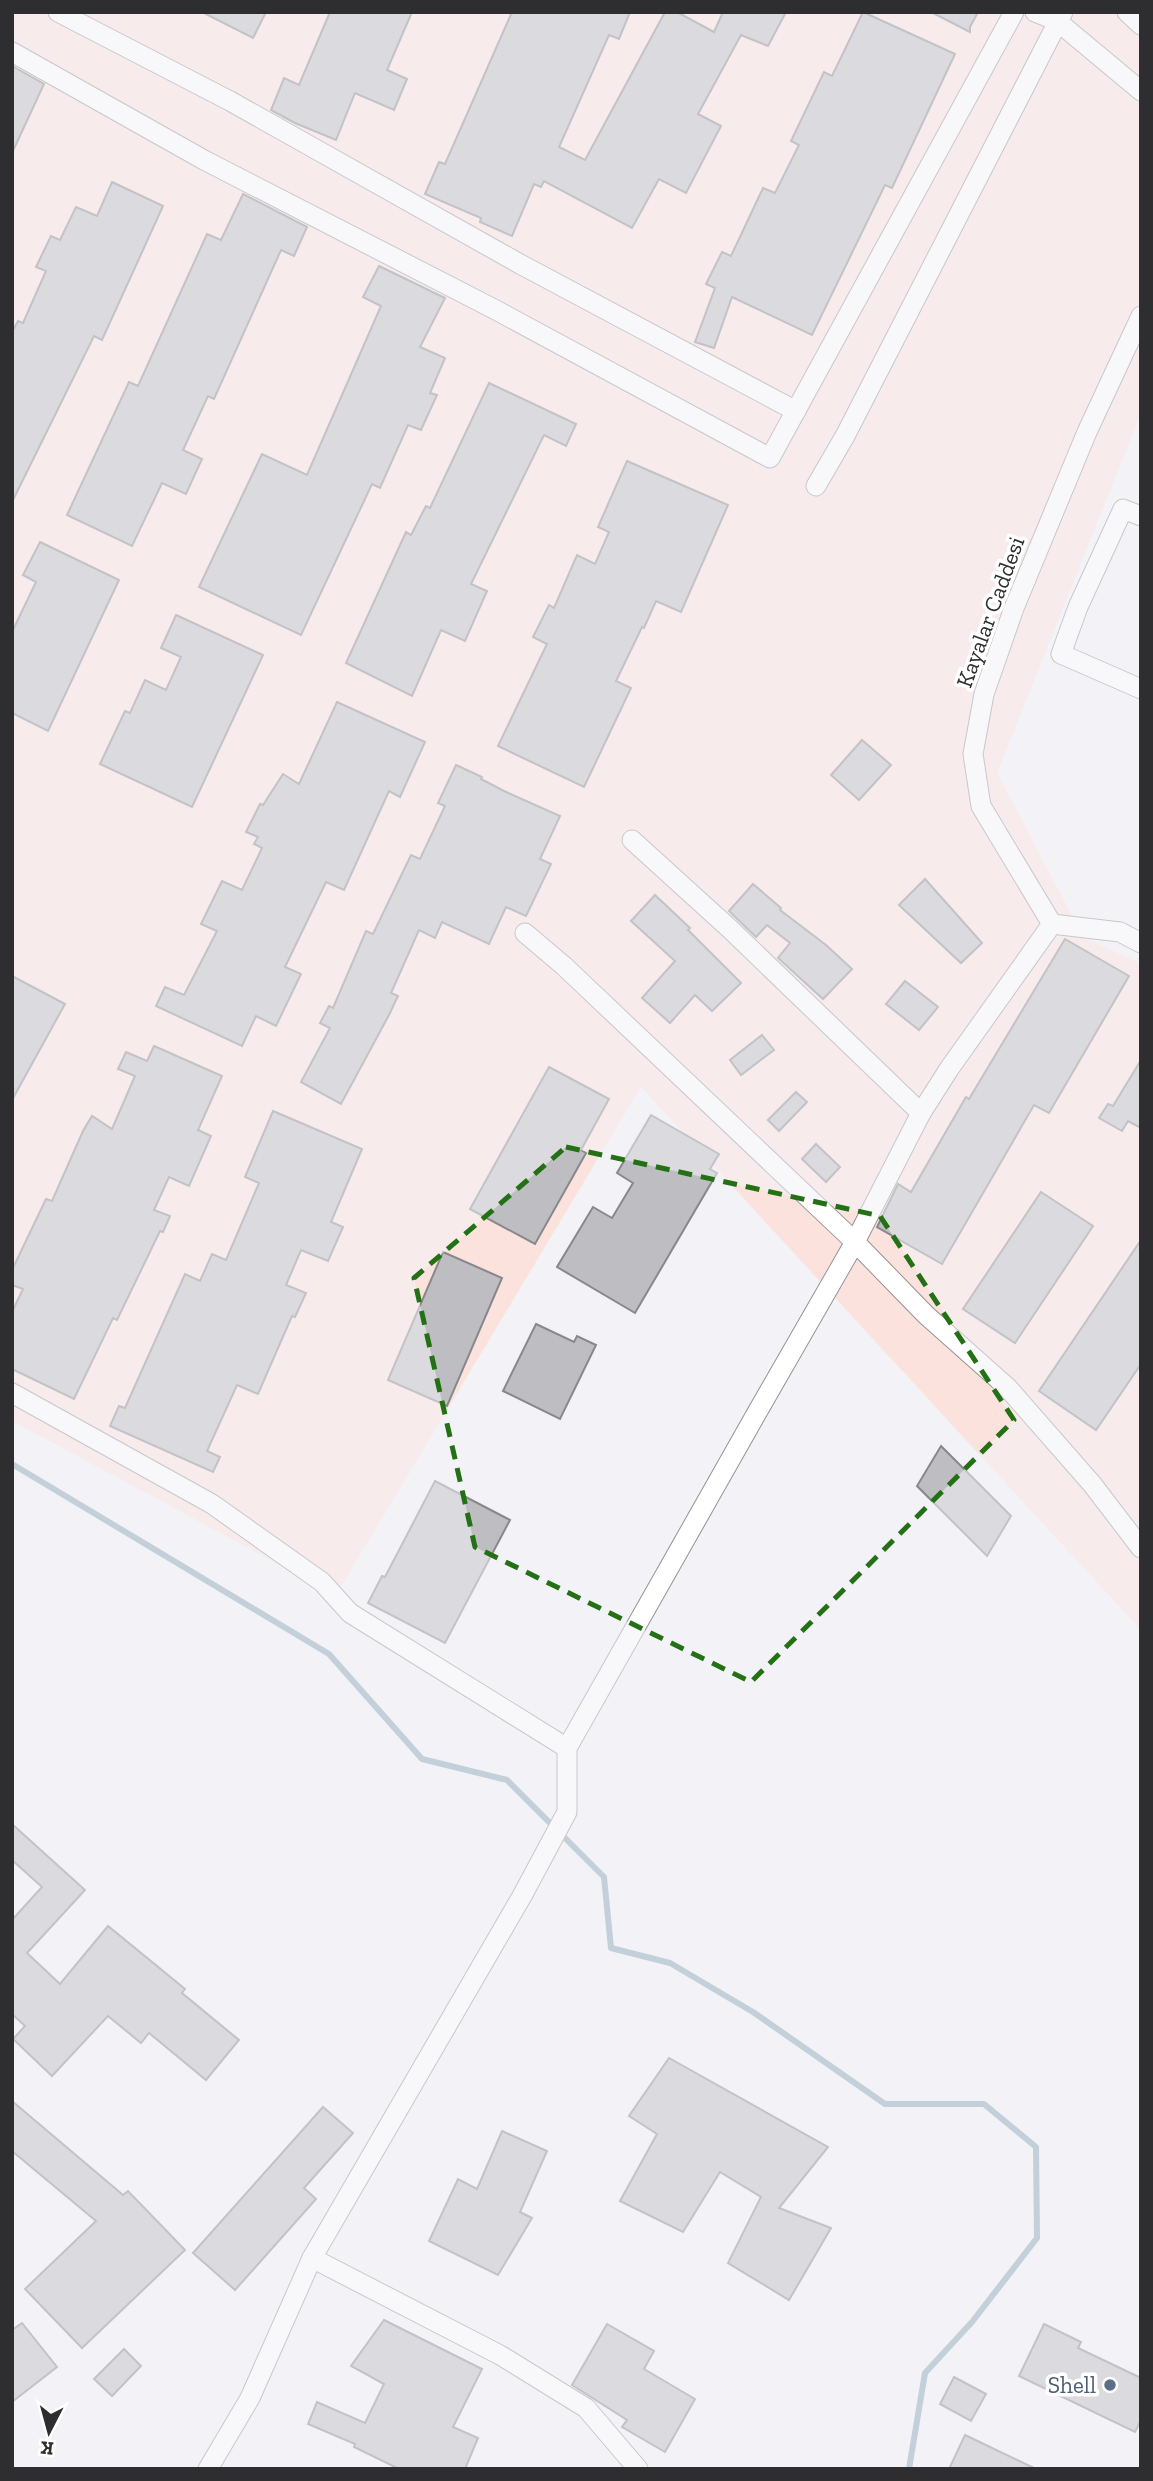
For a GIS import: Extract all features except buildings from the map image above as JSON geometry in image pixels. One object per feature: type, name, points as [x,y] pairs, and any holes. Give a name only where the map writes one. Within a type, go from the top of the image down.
[{"type":"street","points":[[58,12],[230,101],[520,264],[796,411]]},
{"type":"street","points":[[12,52],[204,160],[494,309],[770,458],[1014,12]]},
{"type":"street","points":[[1035,12],[1060,17],[1141,91]]},
{"type":"street","points":[[1127,12],[1141,25]]},
{"type":"street","points":[[816,486],[1060,17]]},
{"type":"street","name":"Kayalar Caddesi","points":[[1052,924],[981,806],[973,754],[984,694],[1014,608],[1087,432],[1134,347],[1141,316]]},
{"type":"street","points":[[1141,516],[1123,509],[1078,607],[1061,654],[1141,689]]},
{"type":"street","points":[[632,840],[730,929],[921,1114]]},
{"type":"street","points":[[208,2469],[250,2398],[312,2258],[537,1868],[566,1812],[567,1748],[855,1242],[921,1114],[949,1069],[1052,924],[1120,932],[1141,943]]},
{"type":"street","points":[[525,933],[564,966],[855,1242],[926,1315],[1007,1387],[1092,1484],[1141,1548]]},
{"type":"street","points":[[12,1393],[212,1504],[322,1582],[350,1613],[567,1748]]},
{"type":"street","points":[[312,2258],[500,2355],[586,2408],[638,2469]]},
{"type":"highlighted area","points":[[566,1147],[880,1216],[1014,1420],[751,1682],[475,1547],[414,1278]]},
{"type":"shaded area","points":[[12,12],[1141,12],[1141,413],[997,773],[1083,937],[1141,964],[1141,1630],[641,1087],[336,1595],[12,1421]]},
{"type":"waterway","points":[[12,1464],[329,1654],[422,1759],[507,1780],[604,1877],[611,1948],[670,1963],[753,2012],[885,2104],[984,2104],[1036,2147],[1037,2238],[972,2322],[925,2373],[909,2469]]},
{"type":"place","name":"Shell","points":[[1110,2385]]}]
